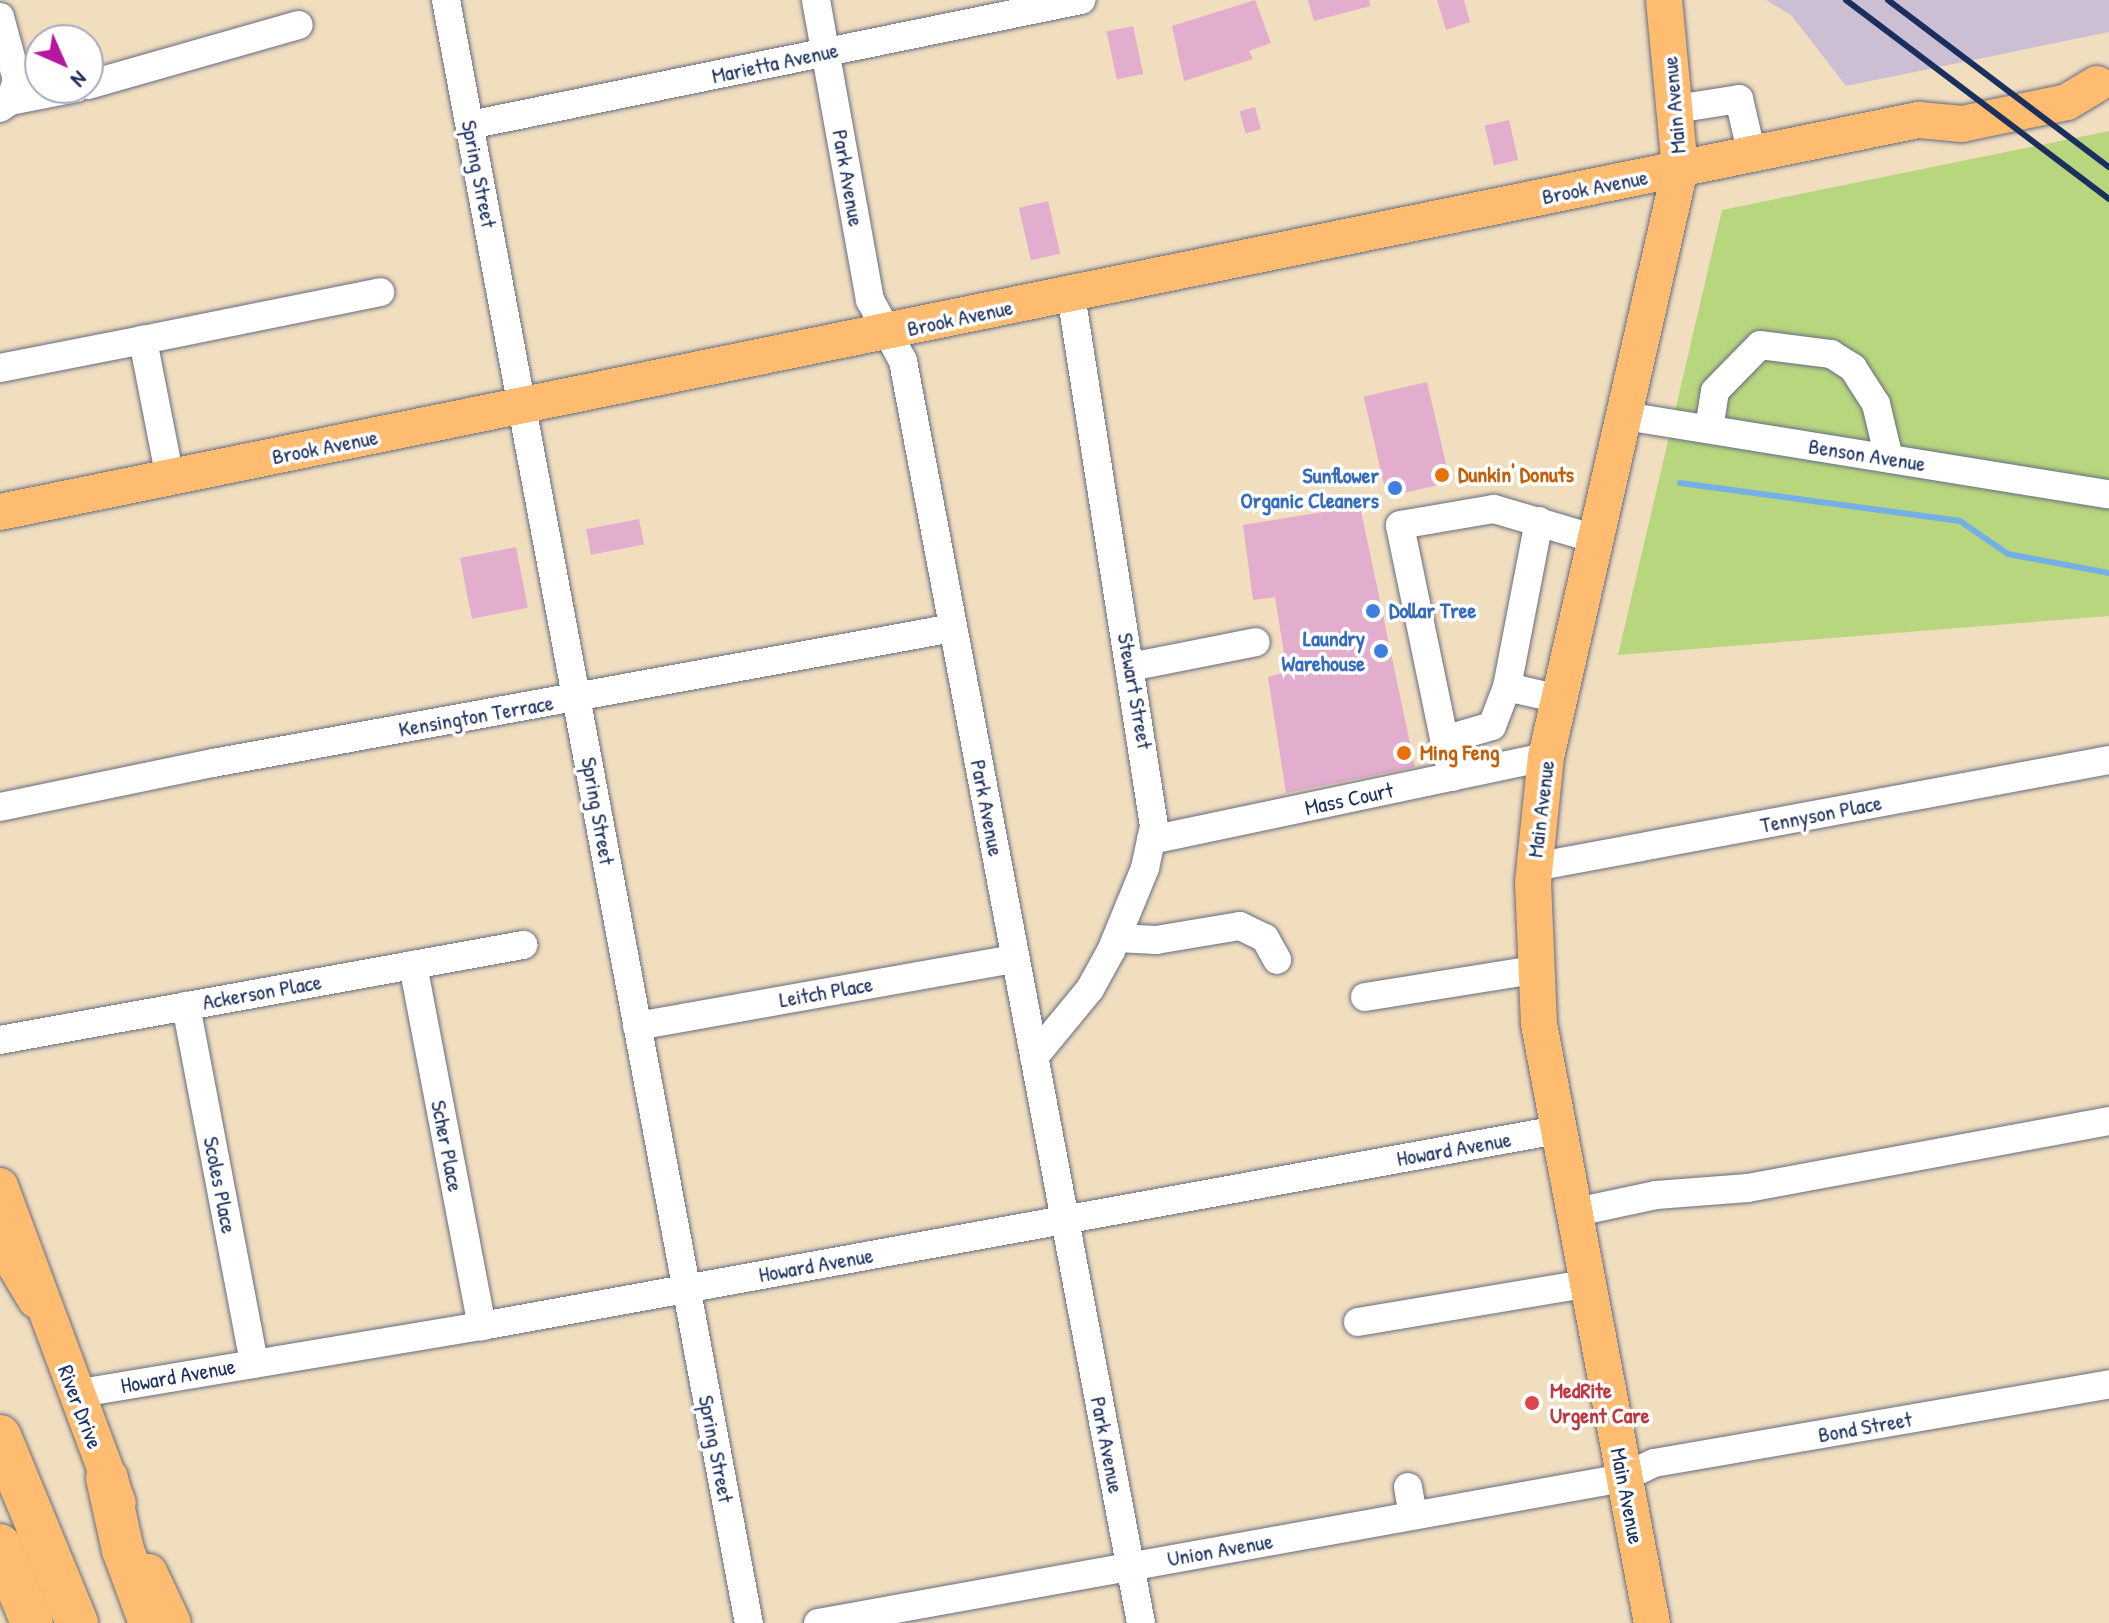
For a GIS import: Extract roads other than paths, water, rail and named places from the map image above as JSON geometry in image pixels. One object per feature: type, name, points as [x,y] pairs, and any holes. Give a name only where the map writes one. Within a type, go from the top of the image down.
[{"type":"highway","points":[[0,1234],[38,1298]]},
{"type":"highway","points":[[0,1436],[77,1623]]},
{"type":"highway","points":[[107,1478],[123,1550],[150,1623]]},
{"type":"highway","points":[[0,1545],[32,1623]]},
{"type":"highway","points":[[0,1618],[3,1623]]},
{"type":"main road","name":"Main Avenue","points":[[1652,1623],[1557,1130],[1534,970],[1534,867],[1546,757],[1680,169],[1664,0]]},
{"type":"main road","name":"Brook Avenue","points":[[0,512],[888,334],[1919,120],[1962,124],[2067,102],[2103,83]]},
{"type":"main road","name":"River Drive","points":[[0,1186],[38,1298],[107,1478],[173,1623]]},
{"type":"street","name":"Spring Street","points":[[446,0],[749,1623]]},
{"type":"street","name":"Park Avenue","points":[[816,0],[870,300],[903,361],[1141,1623]]},
{"type":"street","name":"Marietta Avenue","points":[[470,125],[1081,0]]},
{"type":"street","points":[[0,17],[17,80],[5,104]]},
{"type":"street","points":[[104,80],[299,25]]},
{"type":"street","points":[[1676,109],[1739,99],[1752,155]]},
{"type":"street","points":[[0,368],[380,292]]},
{"type":"street","name":"Stewart Street","points":[[1034,1057],[1090,989],[1117,938],[1151,840],[1154,805],[1071,295]]},
{"type":"street","points":[[143,340],[170,478]]},
{"type":"street","points":[[1709,429],[1715,391],[1760,345],[1831,354],[1853,368],[1876,404],[1889,458]]},
{"type":"street","name":"Benson Avenue","points":[[1625,416],[2109,494]]},
{"type":"street","points":[[1452,777],[1400,525],[1494,509],[1595,539]]},
{"type":"street","points":[[1444,740],[1492,726],[1507,687],[1539,521]]},
{"type":"street","name":"Kensington Terrace","points":[[0,807],[953,628]]},
{"type":"street","points":[[1130,667],[1256,642]]},
{"type":"street","points":[[1507,687],[1559,699]]},
{"type":"street","name":"Mass Court","points":[[1151,840],[1546,757]]},
{"type":"street","name":"Tennyson Place","points":[[1534,867],[2109,760]]},
{"type":"street","points":[[1117,938],[1156,940],[1240,926],[1265,938],[1277,960]]},
{"type":"street","name":"Ackerson Place","points":[[0,1040],[523,945]]},
{"type":"street","name":"Leitch Place","points":[[637,1026],[1015,959]]},
{"type":"street","name":"Scher Place","points":[[413,965],[482,1326]]},
{"type":"street","points":[[1365,997],[1534,970]]},
{"type":"street","name":"Scoles Place","points":[[186,1006],[254,1364]]},
{"type":"street","points":[[1572,1213],[1656,1195],[1748,1188],[2109,1121]]},
{"type":"street","name":"Howard Avenue","points":[[75,1394],[482,1326],[1557,1130]]},
{"type":"street","points":[[1358,1322],[1586,1284]]},
{"type":"street","name":"Bond Street","points":[[1623,1478],[1654,1463],[2109,1384]]},
{"type":"street","name":"Union Avenue","points":[[818,1623],[1623,1478]]},
{"type":"street","points":[[1408,1487],[1413,1515]]},
{"type":"waterway","points":[[1680,483],[1960,521],[2008,554],[2109,573]]},
{"type":"railway","points":[[1846,0],[2109,199]]},
{"type":"railway","points":[[1888,0],[2109,167]]},
{"type":"place","name":"Dunkin' Donuts","points":[[1442,475]]},
{"type":"place","name":"Sunflower Organic Cleaners","points":[[1395,488]]},
{"type":"place","name":"Dollar Tree","points":[[1373,611]]},
{"type":"place","name":"Laundry Warehouse","points":[[1381,651]]},
{"type":"place","name":"Ming Feng","points":[[1404,753]]},
{"type":"place","name":"MedRite Urgent Care","points":[[1532,1403]]}]
